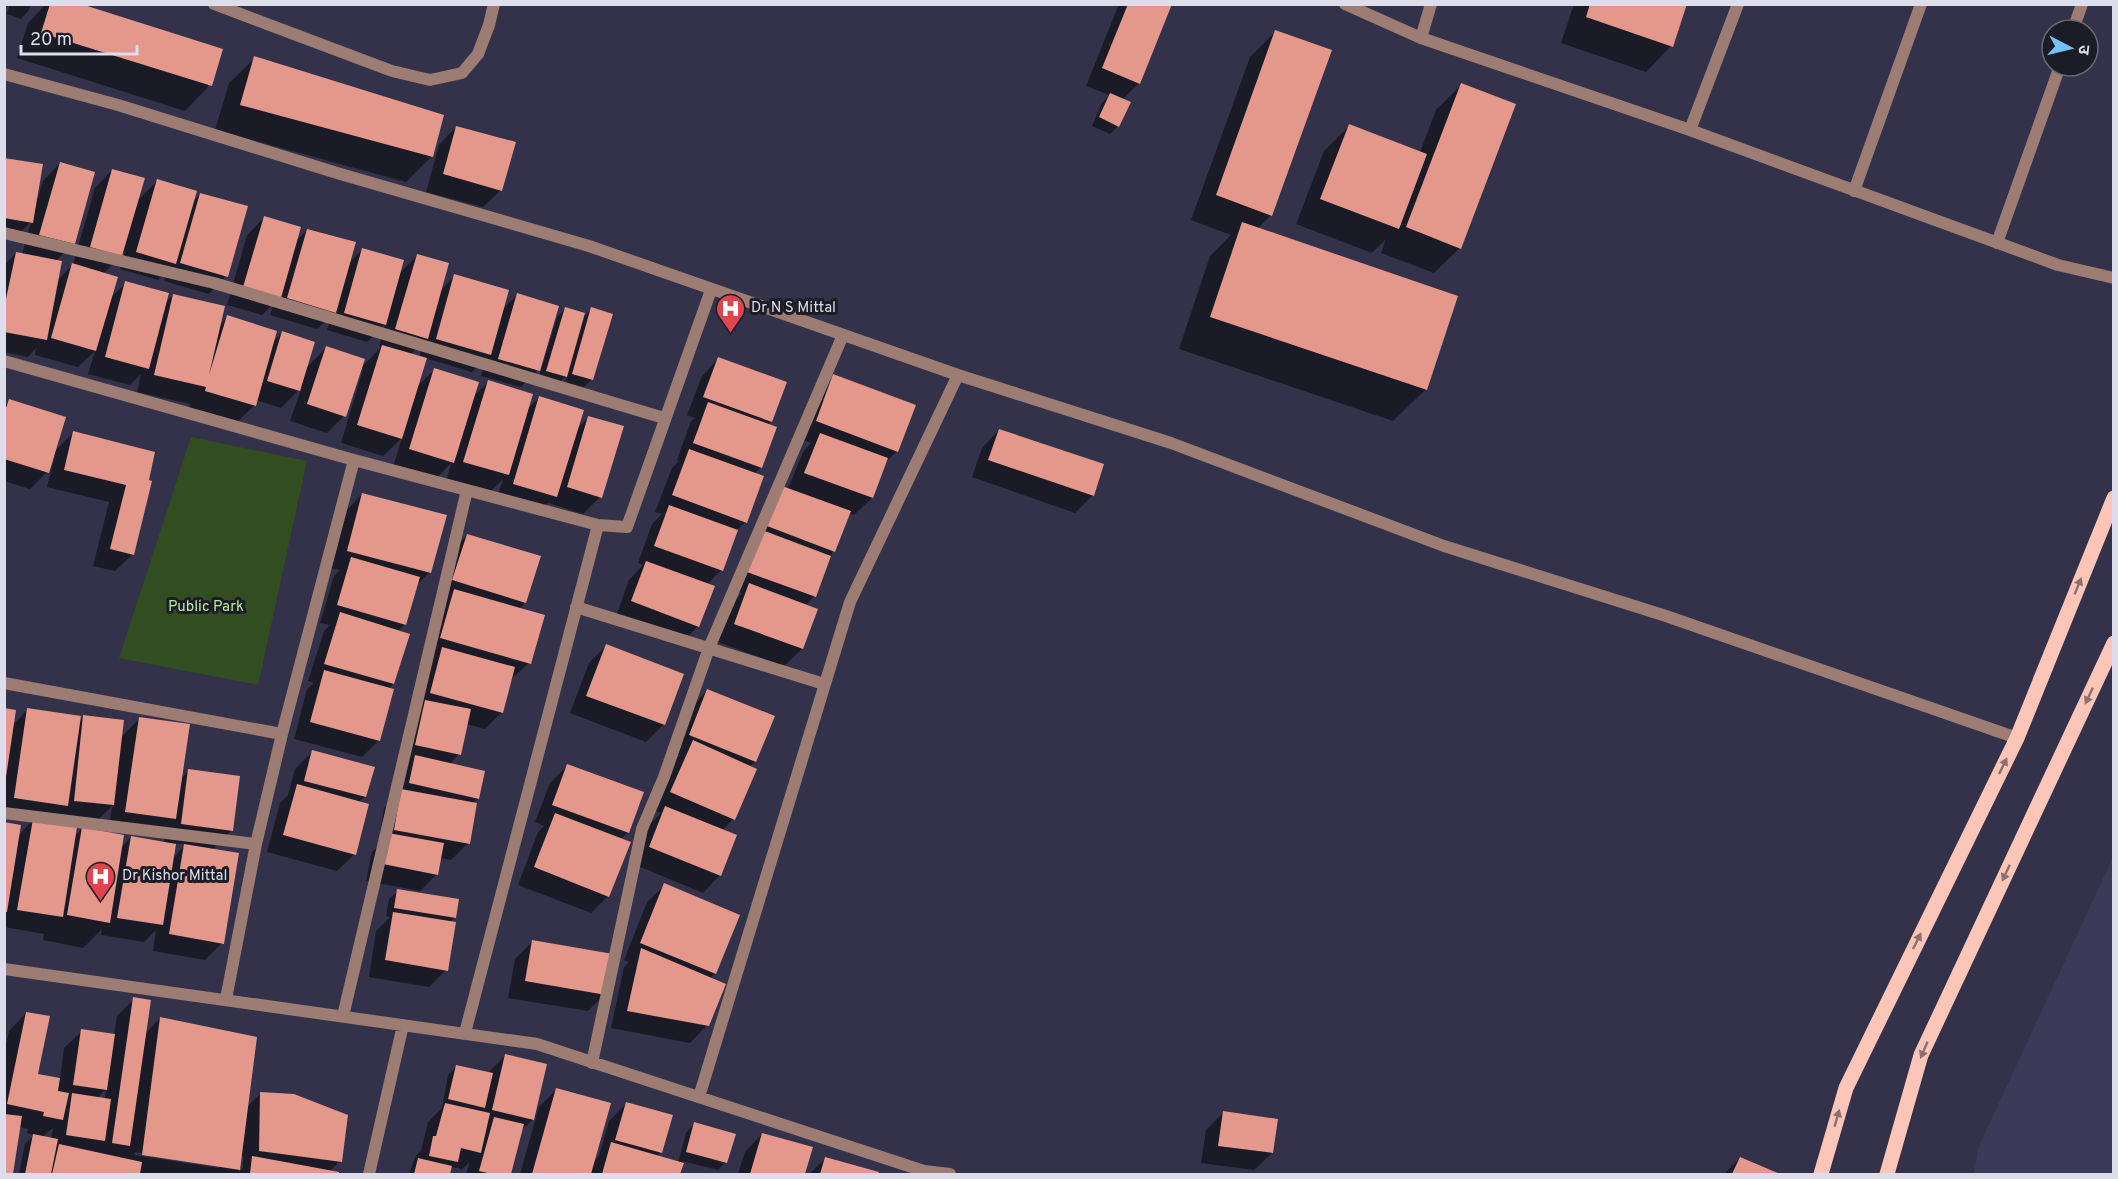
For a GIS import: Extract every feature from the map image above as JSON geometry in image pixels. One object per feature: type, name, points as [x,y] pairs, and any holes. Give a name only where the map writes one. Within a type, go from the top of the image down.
[{"type":"main road","points":[[1821,1174],[1846,1088],[2017,738],[2114,498]]},
{"type":"main road","points":[[1887,1174],[1921,1055],[2114,643]]},
{"type":"street","points":[[214,4],[392,70],[430,80],[462,73],[478,54],[494,4]]},
{"type":"street","points":[[1345,4],[1421,39],[1690,130],[2058,266],[2114,278]]},
{"type":"street","points":[[1421,39],[1431,4]]},
{"type":"street","points":[[1690,130],[1738,4]]},
{"type":"street","points":[[1854,190],[1921,4]]},
{"type":"street","points":[[4,74],[118,105],[337,174],[588,246],[958,375],[1171,443],[1444,546],[1666,616],[2017,738]]},
{"type":"street","points":[[1997,243],[2056,78]]},
{"type":"street","points":[[4,233],[214,283],[664,418]]},
{"type":"street","points":[[4,361],[354,460],[598,525],[627,527],[711,290]]},
{"type":"street","points":[[592,1063],[642,830],[664,777],[709,648],[843,335]]},
{"type":"street","points":[[699,1097],[850,602],[958,375]]},
{"type":"street","points":[[226,999],[256,844],[282,734],[354,460]]},
{"type":"street","points":[[343,1016],[467,490]]},
{"type":"street","points":[[465,1033],[598,525]]},
{"type":"street","points":[[576,607],[824,684]]},
{"type":"street","points":[[4,682],[282,734]]},
{"type":"street","points":[[4,813],[256,844]]},
{"type":"street","points":[[4,969],[537,1044],[924,1173],[950,1174]]},
{"type":"street","points":[[369,1174],[403,1025]]},
{"type":"shaded area","points":[[2113,857],[2113,1174],[1974,1174],[1979,1146]]},
{"type":"green space","name":"Public Park","points":[[191,437],[307,461],[258,685],[119,658]]},
{"type":"building","points":[[50,4],[81,4],[223,49],[212,86],[41,33]]},
{"type":"building","points":[[1128,4],[1172,4],[1140,84],[1102,68]]},
{"type":"building","points":[[1590,4],[1687,4],[1673,47],[1586,17]]},
{"type":"building","points":[[1275,30],[1332,50],[1272,216],[1216,195]]},
{"type":"building","points":[[254,56],[444,115],[433,157],[240,105]]},
{"type":"building","points":[[1461,83],[1516,104],[1461,249],[1406,227]]},
{"type":"building","points":[[1110,93],[1131,102],[1119,127],[1099,117]]},
{"type":"building","points":[[1349,124],[1427,154],[1399,229],[1320,199]]},
{"type":"building","points":[[456,126],[516,142],[502,191],[443,174]]},
{"type":"building","points":[[4,158],[43,164],[33,223],[4,218]]},
{"type":"building","points":[[60,162],[95,172],[75,244],[39,235]]},
{"type":"building","points":[[112,169],[145,178],[122,256],[90,247]]},
{"type":"building","points":[[157,179],[197,191],[176,264],[136,252]]},
{"type":"building","points":[[200,193],[248,206],[228,277],[180,263]]},
{"type":"building","points":[[264,216],[301,227],[281,298],[243,287]]},
{"type":"building","points":[[1242,222],[1458,296],[1427,390],[1210,317]]},
{"type":"building","points":[[307,229],[356,242],[336,313],[287,298]]},
{"type":"building","points":[[362,248],[404,260],[386,325],[344,313]]},
{"type":"building","points":[[16,252],[62,261],[47,340],[4,332],[4,308]]},
{"type":"building","points":[[417,254],[449,263],[428,339],[395,329]]},
{"type":"building","points":[[72,263],[118,277],[96,351],[51,338]]},
{"type":"building","points":[[454,274],[509,290],[491,355],[436,339]]},
{"type":"building","points":[[125,281],[169,293],[149,369],[105,357]]},
{"type":"building","points":[[517,293],[559,306],[540,371],[498,359]]},
{"type":"building","points":[[173,294],[225,306],[209,375],[227,315],[277,331],[256,406],[205,391],[206,387],[154,375]]},
{"type":"building","points":[[565,307],[585,313],[567,377],[546,371]]},
{"type":"building","points":[[591,307],[613,314],[593,380],[572,374]]},
{"type":"building","points":[[282,331],[315,342],[300,391],[267,381]]},
{"type":"building","points":[[382,345],[427,358],[402,439],[357,425]]},
{"type":"building","points":[[326,346],[365,359],[346,417],[307,404]]},
{"type":"building","points":[[718,357],[787,382],[772,422],[703,397]]},
{"type":"building","points":[[434,368],[479,382],[454,463],[409,449]]},
{"type":"building","points":[[833,374],[916,405],[898,452],[816,421]]},
{"type":"building","points":[[488,380],[533,394],[509,475],[463,462]]},
{"type":"building","points":[[539,396],[584,410],[557,497],[513,484]]},
{"type":"building","points":[[9,399],[66,417],[49,473],[4,459],[4,414]]},
{"type":"building","points":[[708,402],[777,427],[762,468],[693,443]]},
{"type":"building","points":[[588,416],[624,426],[602,498],[567,487]]},
{"type":"building","points":[[999,429],[1104,464],[1094,496],[988,460]]},
{"type":"building","points":[[73,431],[155,452],[149,480],[152,481],[134,555],[110,549],[126,485],[64,470]]},
{"type":"building","points":[[820,433],[888,458],[873,498],[804,473]]},
{"type":"building","points":[[689,449],[764,476],[747,523],[672,495]]},
{"type":"building","points":[[782,486],[851,511],[835,552],[767,526]]},
{"type":"building","points":[[362,493],[447,515],[431,573],[347,551]]},
{"type":"building","points":[[669,505],[738,530],[723,571],[654,546]]},
{"type":"building","points":[[762,530],[831,556],[816,597],[747,572]]},
{"type":"building","points":[[467,534],[541,556],[526,603],[452,580]]},
{"type":"building","points":[[351,557],[420,577],[406,625],[337,605]]},
{"type":"building","points":[[646,561],[715,586],[699,627],[631,601]]},
{"type":"building","points":[[749,583],[818,609],[803,649],[734,624]]},
{"type":"building","points":[[454,589],[545,615],[531,664],[440,638]]},
{"type":"building","points":[[340,612],[410,634],[394,684],[324,664]]},
{"type":"building","points":[[606,644],[684,674],[665,725],[586,696]]},
{"type":"building","points":[[442,647],[515,667],[503,713],[430,693]]},
{"type":"building","points":[[324,670],[394,689],[380,741],[310,722]]},
{"type":"building","points":[[707,689],[775,716],[756,762],[689,735]]},
{"type":"building","points":[[425,700],[471,709],[461,755],[415,745]]},
{"type":"building","points":[[4,708],[16,710],[6,777],[4,777]]},
{"type":"building","points":[[27,708],[81,716],[68,806],[14,798]]},
{"type":"building","points":[[83,715],[124,720],[114,805],[74,801]]},
{"type":"building","points":[[139,717],[190,724],[176,819],[125,812]]},
{"type":"building","points":[[693,740],[757,769],[735,820],[670,792]]},
{"type":"building","points":[[312,750],[375,767],[366,797],[304,781]]},
{"type":"building","points":[[415,755],[485,771],[479,799],[409,783]]},
{"type":"building","points":[[567,764],[644,792],[629,833],[552,805]]},
{"type":"building","points":[[188,769],[240,776],[233,831],[181,824]]},
{"type":"building","points":[[297,784],[369,804],[356,855],[283,835]]},
{"type":"building","points":[[401,789],[477,803],[470,844],[394,830]]},
{"type":"building","points":[[665,806],[737,835],[721,876],[649,847]]},
{"type":"building","points":[[555,813],[631,842],[609,897],[534,867]]},
{"type":"building","points":[[33,819],[77,827],[63,917],[17,910]]},
{"type":"building","points":[[4,822],[21,825],[7,912],[4,912]]},
{"type":"building","points":[[82,827],[124,835],[110,923],[67,915]]},
{"type":"building","points":[[388,833],[444,843],[438,875],[383,864]]},
{"type":"building","points":[[131,836],[176,844],[163,925],[117,918]]},
{"type":"building","points":[[184,844],[239,853],[224,944],[169,934]]},
{"type":"building","points":[[664,883],[740,915],[716,974],[640,943]]},
{"type":"building","points":[[397,889],[459,899],[456,918],[394,908]]},
{"type":"building","points":[[393,912],[456,922],[448,971],[385,960]]},
{"type":"building","points":[[532,940],[613,954],[606,995],[525,981]]},
{"type":"building","points":[[641,948],[726,984],[709,1026],[627,1011]]},
{"type":"building","points":[[133,997],[151,1000],[130,1146],[112,1143]]},
{"type":"building","points":[[26,1012],[50,1016],[38,1074],[60,1078],[58,1091],[69,1093],[63,1120],[43,1116],[44,1112],[7,1104]]},
{"type":"building","points":[[160,1017],[257,1037],[240,1170],[142,1155]]},
{"type":"building","points":[[81,1029],[115,1034],[107,1090],[73,1085]]},
{"type":"building","points":[[505,1054],[547,1064],[534,1120],[492,1110]]},
{"type":"building","points":[[456,1065],[493,1073],[485,1108],[448,1099]]},
{"type":"building","points":[[556,1088],[611,1103],[591,1174],[532,1174]]},
{"type":"building","points":[[260,1092],[294,1094],[348,1115],[342,1162],[259,1151]]},
{"type":"building","points":[[72,1093],[111,1099],[105,1141],[66,1135]]},
{"type":"building","points":[[626,1102],[673,1115],[662,1153],[615,1140]]},
{"type":"building","points":[[445,1103],[490,1113],[481,1153],[461,1148],[458,1162],[429,1156],[433,1136],[436,1136]]},
{"type":"building","points":[[1223,1111],[1278,1119],[1273,1153],[1218,1146]]},
{"type":"building","points":[[4,1114],[22,1116],[13,1174],[4,1174]]},
{"type":"building","points":[[494,1117],[524,1124],[511,1174],[479,1171]]},
{"type":"building","points":[[694,1122],[736,1134],[727,1163],[686,1152]]},
{"type":"building","points":[[762,1133],[813,1147],[805,1174],[750,1174]]},
{"type":"building","points":[[33,1134],[58,1139],[51,1174],[25,1174]]},
{"type":"building","points":[[611,1142],[684,1163],[680,1174],[602,1174]]},
{"type":"building","points":[[59,1144],[142,1162],[140,1174],[52,1174]]},
{"type":"building","points":[[252,1156],[339,1172],[339,1174],[250,1174]]},
{"type":"building","points":[[825,1157],[879,1172],[878,1174],[820,1174]]},
{"type":"building","points":[[1740,1157],[1780,1174],[1732,1174]]},
{"type":"building","points":[[418,1158],[452,1166],[450,1174],[414,1174]]},
{"type":"place","name":"Dr N S Mittal","points":[[730,334]]},
{"type":"place","name":"Dr Kishor Mittal","points":[[101,902]]}]
